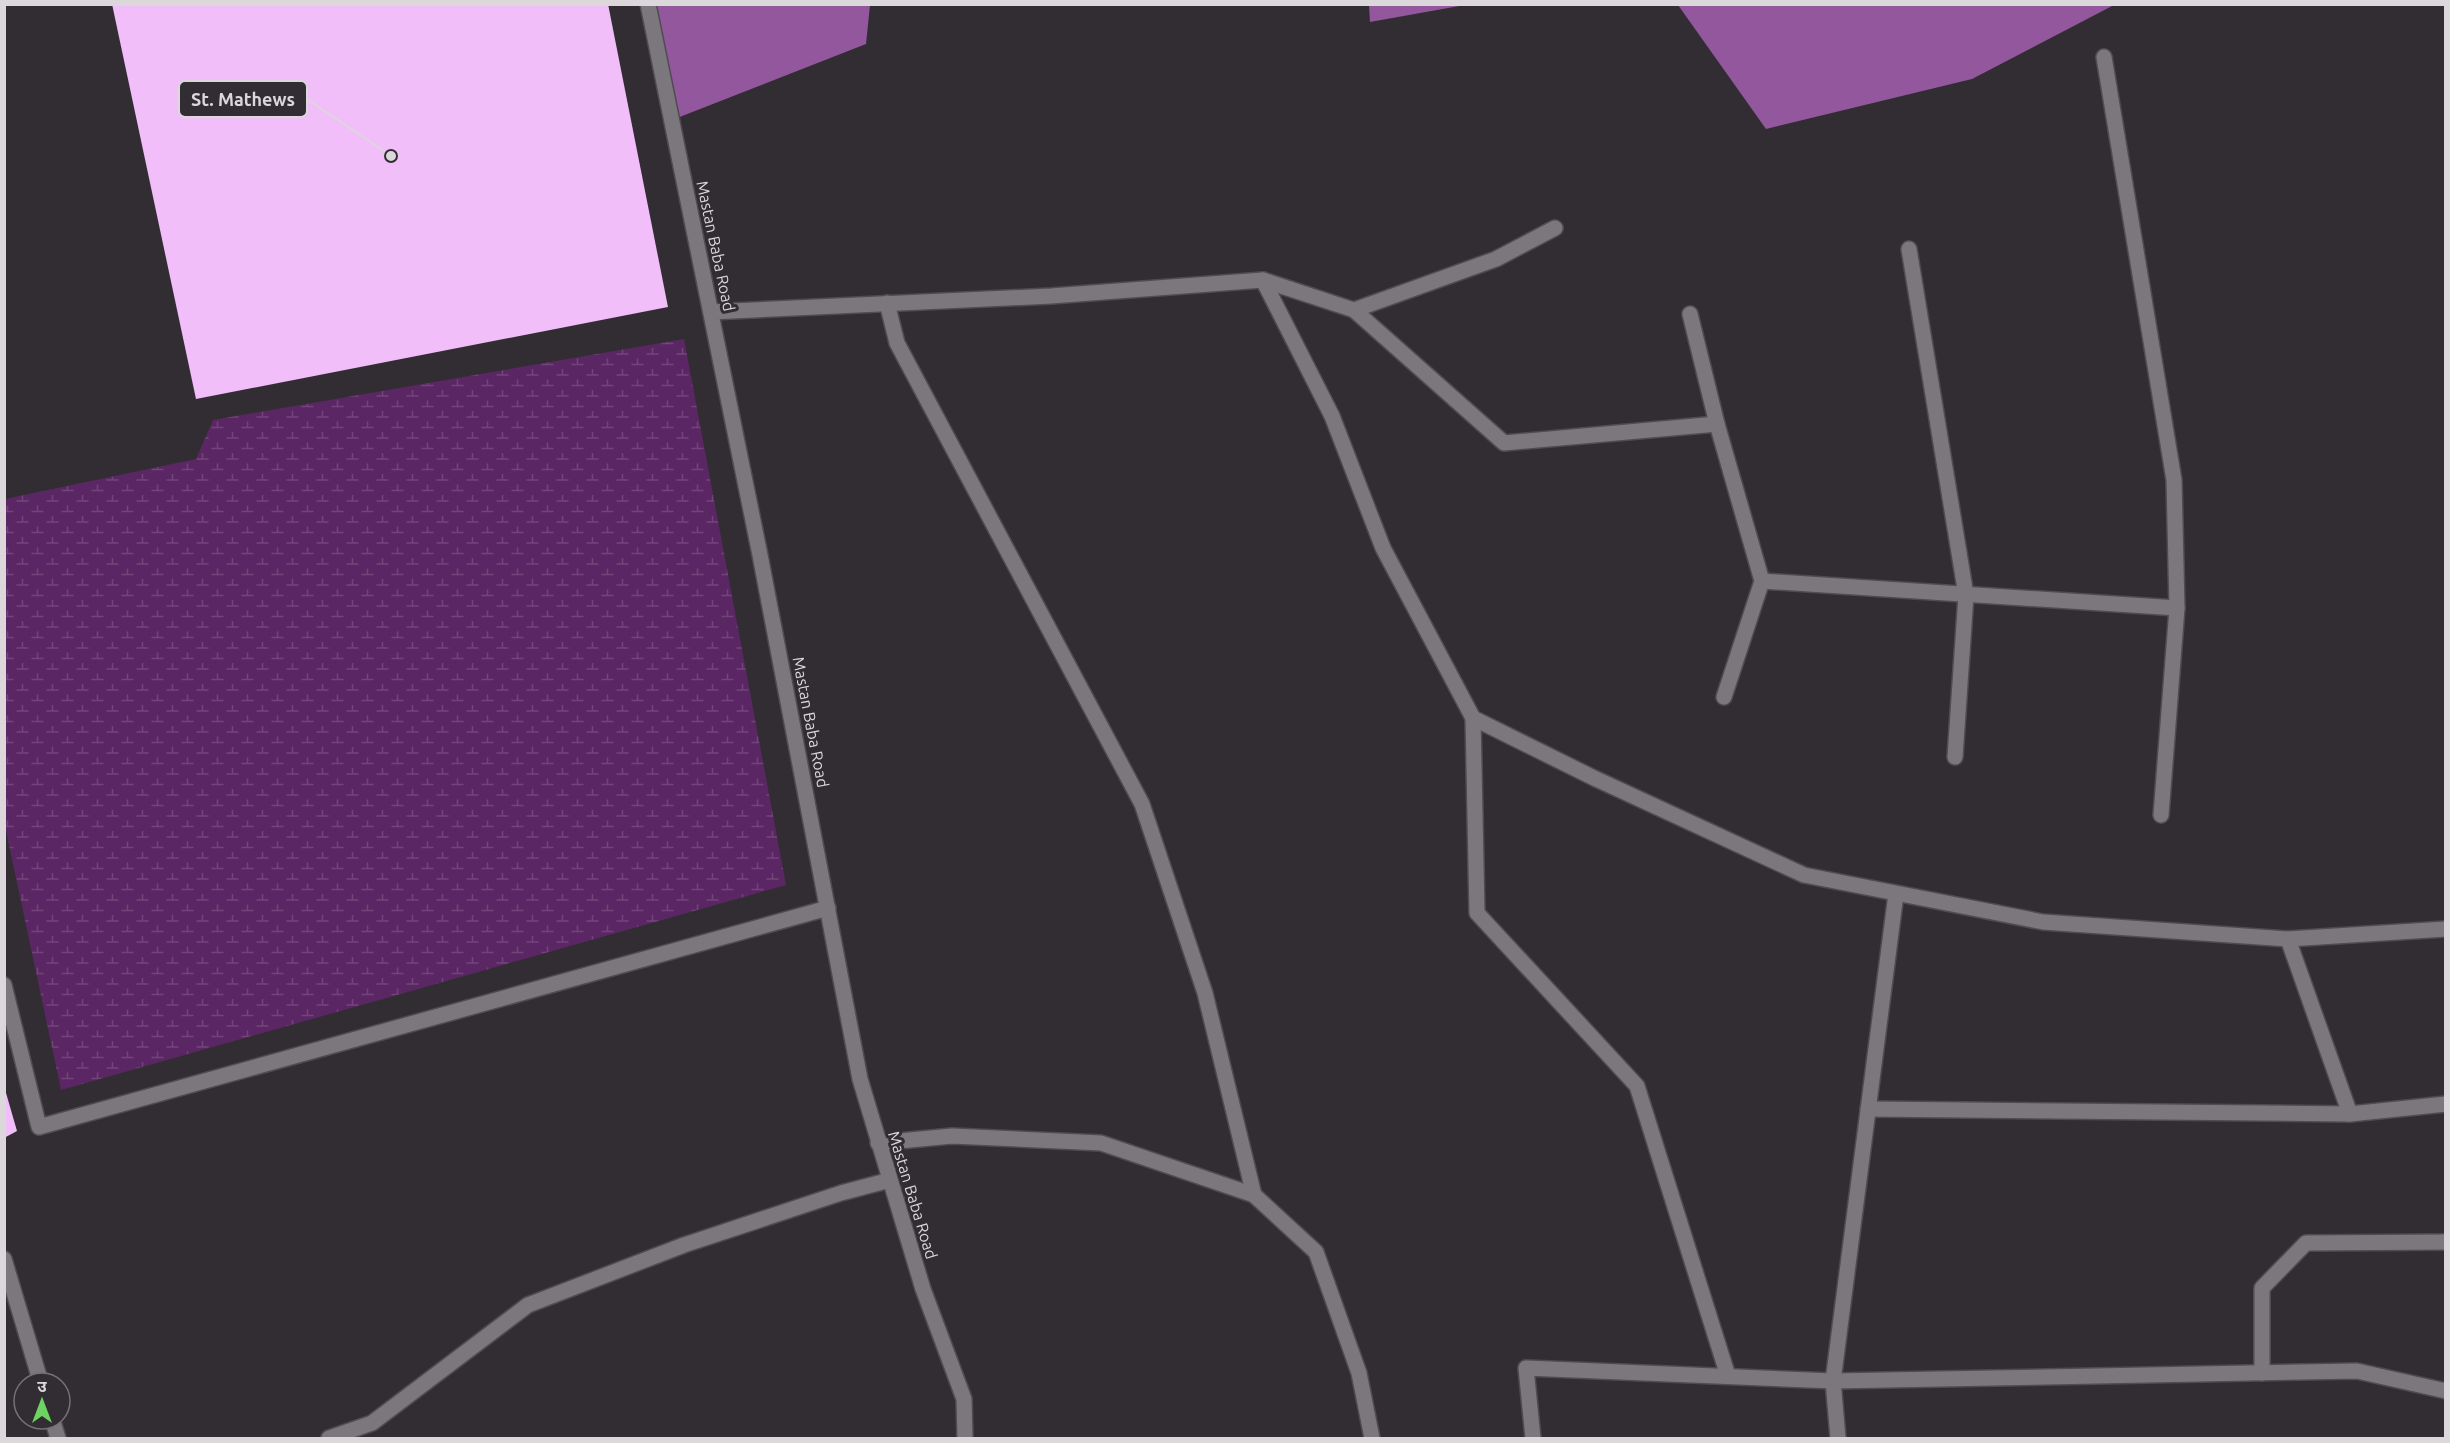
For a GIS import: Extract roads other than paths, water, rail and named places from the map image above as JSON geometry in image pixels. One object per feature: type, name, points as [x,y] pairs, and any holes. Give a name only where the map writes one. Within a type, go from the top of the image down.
[{"type":"street","name":"Mastan Baba Road","points":[[648,4],[711,312],[860,1079],[922,1289],[964,1399],[965,1438]]},
{"type":"street","points":[[2104,57],[2174,480],[2177,608],[2161,815]]},
{"type":"street","points":[[1354,310],[1496,259],[1556,228]]},
{"type":"street","points":[[1909,249],[1966,595],[1954,757]]},
{"type":"street","points":[[711,312],[1051,296],[1263,280],[1354,310],[1504,443],[1717,424]]},
{"type":"street","points":[[1263,280],[1332,416],[1383,548],[1473,718],[1477,914],[1637,1086],[1728,1376]]},
{"type":"street","points":[[887,303],[897,343],[1142,804],[1205,993],[1254,1195]]},
{"type":"street","points":[[1689,314],[1717,424],[1762,581],[1724,698]]},
{"type":"street","points":[[1762,581],[2177,608]]},
{"type":"street","points":[[1473,718],[1594,778],[1803,875],[2043,922],[2288,939],[2445,929]]},
{"type":"street","points":[[1838,1438],[1833,1381],[1896,894]]},
{"type":"street","points":[[4,985],[39,1127],[828,908]]},
{"type":"street","points":[[2288,939],[2350,1114]]},
{"type":"street","points":[[1868,1109],[2350,1114],[2445,1104]]},
{"type":"street","points":[[878,1143],[952,1136],[1101,1143],[1254,1195],[1316,1252],[1359,1373],[1372,1438]]},
{"type":"street","points":[[329,1438],[372,1422],[528,1305],[684,1245],[841,1193],[890,1180]]},
{"type":"street","points":[[2262,1373],[2262,1288],[2306,1243],[2445,1242]]},
{"type":"street","points":[[4,1258],[37,1371]]},
{"type":"street","points":[[1533,1438],[1526,1368],[1833,1381],[2357,1371],[2445,1391]]},
{"type":"place","name":"St. Mathews","points":[[391,156]]}]
